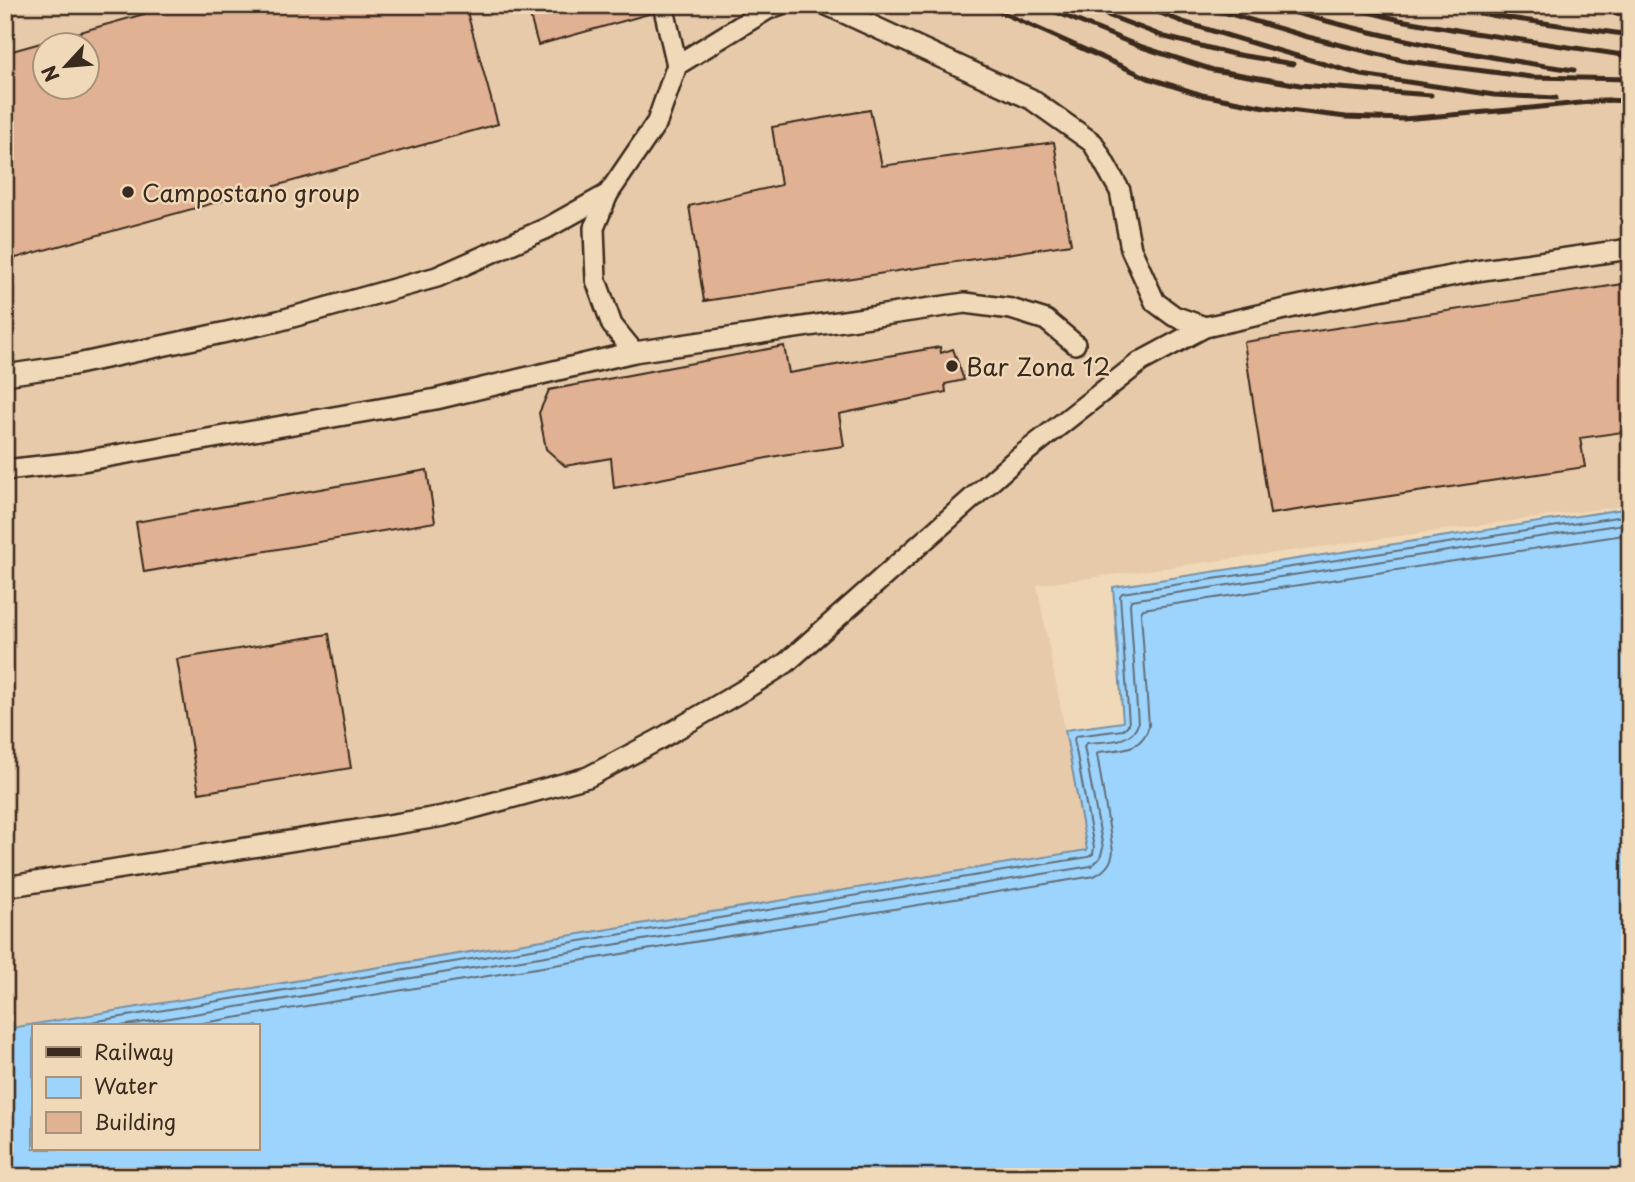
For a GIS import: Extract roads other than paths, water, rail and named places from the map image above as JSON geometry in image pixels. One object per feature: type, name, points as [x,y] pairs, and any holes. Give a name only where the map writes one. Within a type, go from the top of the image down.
[{"type":"lane","points":[[634,352],[612,325],[596,280],[594,228],[608,194],[657,122],[677,65],[663,5]]},
{"type":"lane","points":[[677,65],[768,9],[779,5]]},
{"type":"lane","points":[[827,5],[1031,99],[1093,143],[1120,191],[1131,249],[1155,302],[1174,316],[1205,327]]},
{"type":"lane","points":[[5,375],[73,365],[278,321],[437,277],[547,228],[608,194]]},
{"type":"lane","points":[[5,887],[444,816],[588,776],[660,739],[786,663],[1013,462],[1121,375],[1205,327],[1476,271],[1630,249]]},
{"type":"lane","points":[[5,470],[77,462],[436,399],[634,352],[965,303],[1011,309],[1046,320],[1075,344]]},
{"type":"water","points":[[1630,508],[1630,1177],[5,1177],[5,1029],[32,1025],[32,1150],[259,1150],[259,1024],[35,1024],[1087,850],[1065,730],[1123,722],[1113,587]]},
{"type":"railway","points":[[985,5],[1148,78],[1202,95],[1265,107],[1346,117],[1403,119],[1609,100]]},
{"type":"railway","points":[[1039,5],[1136,45],[1213,70],[1300,85],[1431,95]]},
{"type":"railway","points":[[1081,5],[1165,37],[1233,54],[1293,64]]},
{"type":"railway","points":[[1140,5],[1183,22],[1362,75],[1494,95],[1556,98]]},
{"type":"railway","points":[[1200,5],[1308,37],[1406,61],[1531,77],[1630,79]]},
{"type":"railway","points":[[1268,5],[1420,43],[1574,70]]},
{"type":"railway","points":[[1342,5],[1400,20],[1630,56]]},
{"type":"railway","points":[[1437,5],[1630,35]]},
{"type":"railway","points":[[1565,5],[1630,15]]},
{"type":"railway","points":[[1602,100],[1630,101]]},
{"type":"place","name":"Campostano group","points":[[128,192]]},
{"type":"place","name":"Bar Zona 12","points":[[952,366]]}]
